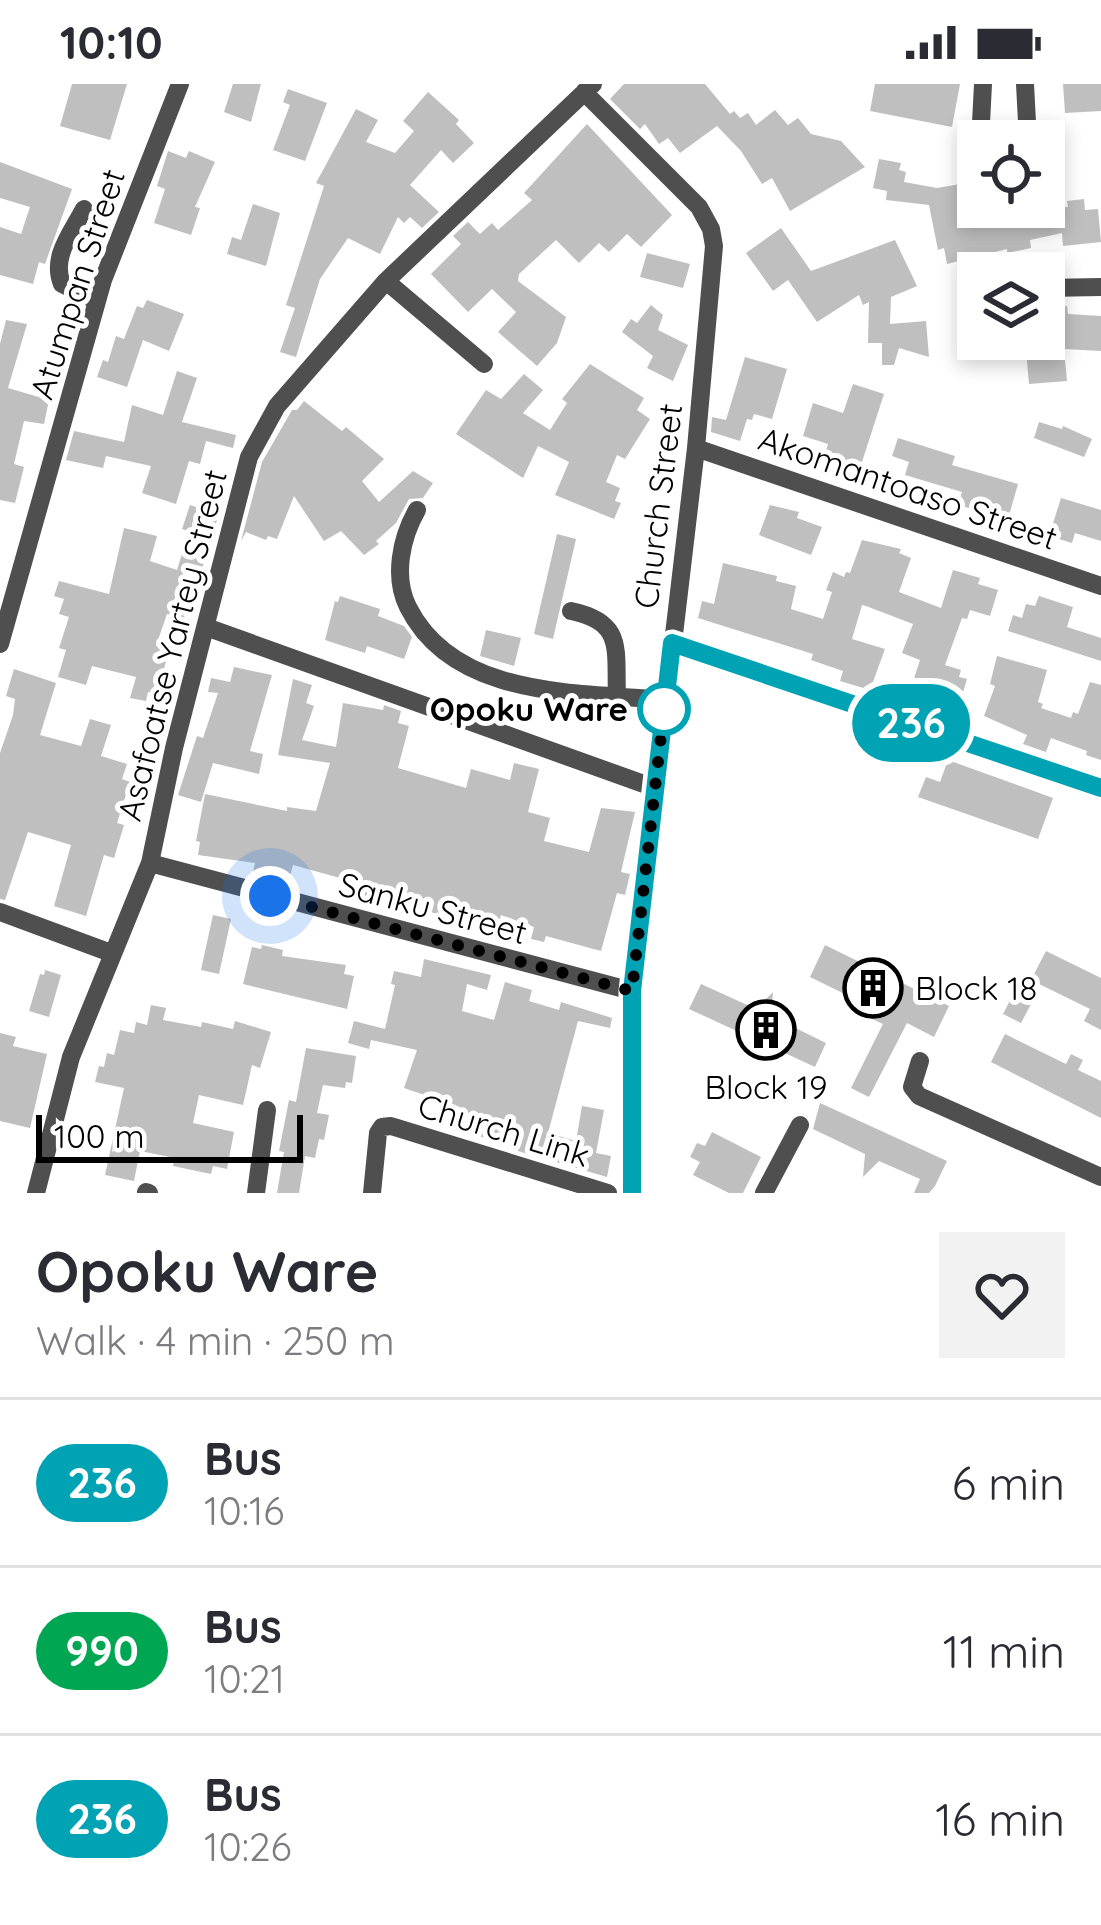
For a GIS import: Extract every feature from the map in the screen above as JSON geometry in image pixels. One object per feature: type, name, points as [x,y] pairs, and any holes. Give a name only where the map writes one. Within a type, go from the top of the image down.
[{"type":"street","name":"Atumpan Street","points":[[0,644],[97,301],[180,84]]},
{"type":"street","points":[[981,120],[982,84]]},
{"type":"street","points":[[1024,84],[1027,120]]},
{"type":"street","name":"Asafoatse Yartey Street","points":[[36,1193],[71,1057],[150,863],[249,457],[277,406],[386,281],[588,88]]},
{"type":"street","name":"Church Street","points":[[588,88],[699,207],[711,229],[713,273],[632,991],[632,1193]]},
{"type":"street","points":[[83,209],[59,255],[58,273],[62,284],[97,301]]},
{"type":"street","points":[[386,281],[484,364]]},
{"type":"street","points":[[1065,287],[1101,286]]},
{"type":"street","name":"Akomantoaso Street","points":[[696,448],[1101,586]]},
{"type":"street","points":[[417,510],[402,545],[400,580],[405,601],[435,645],[486,676],[522,685],[665,700]]},
{"type":"street","points":[[571,611],[610,627],[617,696]]},
{"type":"street","points":[[206,627],[655,788]]},
{"type":"street","points":[[672,643],[1101,788]]},
{"type":"street","name":"Sanku Street","points":[[150,863],[632,991]]},
{"type":"street","points":[[0,912],[111,953]]},
{"type":"street","points":[[920,1061],[912,1087],[919,1096],[1101,1177]]},
{"type":"street","points":[[256,1193],[267,1110]]},
{"type":"street","points":[[764,1193],[800,1124]]},
{"type":"street","name":"Church Link","points":[[371,1193],[378,1133],[391,1126],[608,1193]]},
{"type":"building","points":[[72,84],[127,84],[110,140],[60,126]]},
{"type":"building","points":[[233,84],[261,84],[251,122],[224,112]]},
{"type":"building","points":[[624,84],[705,84],[730,114],[734,111],[740,118],[748,113],[756,125],[775,110],[788,125],[798,118],[811,134],[841,141],[865,167],[790,211],[772,178],[762,184],[741,151],[717,126],[680,153],[668,138],[659,144],[645,124],[640,129],[610,99]]},
{"type":"building","points":[[875,84],[960,84],[952,127],[870,111]]},
{"type":"building","points":[[1063,84],[1101,84],[1101,111],[1065,113]]},
{"type":"building","points":[[288,89],[327,103],[305,161],[273,150],[290,105],[283,102]]},
{"type":"building","points":[[428,92],[459,120],[456,124],[474,143],[453,163],[441,150],[410,185],[439,212],[422,228],[410,217],[404,223],[398,217],[380,254],[348,238],[320,279],[296,357],[280,352],[295,308],[286,305],[324,186],[316,183],[356,109],[378,120],[366,142],[395,153],[414,131],[403,121]]},
{"type":"building","points":[[587,124],[672,215],[641,247],[627,234],[609,252],[599,243],[579,263],[556,240],[519,274],[518,281],[566,317],[557,343],[537,366],[498,332],[516,312],[492,289],[468,312],[431,274],[461,244],[453,236],[468,222],[480,234],[492,223],[498,230],[532,200],[524,193]]},
{"type":"building","points":[[168,151],[186,158],[189,151],[215,162],[195,207],[200,208],[191,235],[154,223],[165,189],[157,186]]},
{"type":"building","points":[[879,159],[901,163],[904,182],[937,188],[957,185],[957,228],[1065,228],[1067,201],[1084,199],[1085,210],[1098,209],[1101,242],[1063,246],[1062,233],[1030,240],[1031,248],[1012,252],[957,252],[957,262],[947,264],[944,248],[938,250],[929,205],[886,200],[887,191],[873,188]]},
{"type":"building","points":[[0,162],[72,189],[33,284],[0,275],[0,227],[21,234],[30,207],[0,198]]},
{"type":"building","points":[[253,204],[280,213],[266,266],[227,254],[232,237],[241,240]]},
{"type":"building","points":[[781,228],[811,271],[895,240],[917,286],[891,297],[890,324],[926,321],[929,357],[899,348],[894,365],[882,365],[882,343],[868,343],[869,302],[863,305],[859,295],[817,322],[788,280],[773,291],[746,253]]},
{"type":"building","points":[[647,253],[690,264],[683,288],[640,277]]},
{"type":"building","points":[[147,300],[184,314],[169,351],[143,340],[127,387],[97,377],[103,360],[108,362],[116,336],[124,339],[137,306],[143,308]]},
{"type":"building","points":[[651,305],[663,315],[658,330],[688,345],[673,381],[647,368],[653,356],[622,332],[631,319],[637,323]]},
{"type":"building","points":[[1065,306],[1068,314],[1101,316],[1101,351],[1065,349]]},
{"type":"building","points":[[6,320],[27,324],[8,388],[49,400],[44,424],[24,421],[14,464],[24,467],[15,503],[0,500],[0,344]]},
{"type":"building","points":[[745,357],[787,369],[772,419],[754,414],[752,420],[747,419],[740,441],[711,432],[712,417],[726,420]]},
{"type":"building","points":[[1027,360],[1065,360],[1067,381],[1029,384]]},
{"type":"building","points":[[590,364],[644,398],[637,410],[650,419],[625,459],[617,455],[606,482],[620,488],[615,501],[621,503],[614,519],[555,495],[569,462],[538,446],[523,478],[456,434],[486,390],[501,399],[524,374],[543,390],[523,413],[550,430],[567,403],[562,399]]},
{"type":"building","points":[[177,371],[197,378],[182,422],[236,435],[233,448],[206,441],[200,464],[189,461],[176,504],[142,493],[151,466],[106,456],[103,468],[66,460],[74,431],[124,442],[132,405],[163,415]]},
{"type":"building","points":[[853,384],[884,394],[861,465],[825,454],[828,444],[803,436],[813,403],[843,413]]},
{"type":"building","points":[[304,401],[342,431],[346,427],[384,459],[362,481],[379,502],[413,471],[433,483],[423,498],[409,499],[396,523],[364,555],[341,531],[324,541],[294,496],[277,539],[246,532],[241,541],[262,462],[292,410]]},
{"type":"building","points":[[1039,422],[1092,439],[1084,457],[1034,438]]},
{"type":"building","points":[[898,438],[955,456],[952,465],[1018,484],[1008,519],[958,505],[962,492],[905,475],[909,462],[892,456]]},
{"type":"building","points":[[1061,498],[1101,510],[1101,541],[1075,533],[1072,543],[1049,536]]},
{"type":"building","points":[[190,505],[217,514],[217,520],[191,605],[184,618],[167,614],[156,646],[169,650],[157,695],[148,692],[146,701],[130,698],[136,677],[92,666],[86,685],[58,677],[66,650],[59,648],[69,617],[59,614],[64,599],[54,596],[59,581],[109,594],[124,528],[157,536],[150,561],[177,570],[189,531],[182,529]]},
{"type":"building","points":[[770,505],[799,512],[797,518],[822,527],[811,555],[759,535]]},
{"type":"building","points":[[557,534],[576,539],[553,639],[534,634]]},
{"type":"building","points":[[862,540],[901,549],[899,553],[911,558],[899,592],[941,608],[953,570],[980,578],[978,584],[998,590],[990,616],[970,610],[967,619],[962,618],[945,665],[961,670],[959,677],[967,679],[959,706],[950,703],[948,709],[918,700],[920,694],[910,691],[920,660],[902,653],[913,624],[866,606],[862,605],[852,639],[885,649],[870,690],[840,681],[843,671],[811,660],[813,654],[698,618],[702,601],[714,604],[723,563],[777,576],[776,581],[796,586],[791,609],[823,619],[833,572],[844,577],[850,573]]},
{"type":"building","points":[[340,596],[380,609],[378,616],[404,626],[412,637],[404,659],[367,646],[365,653],[325,640]]},
{"type":"building","points":[[1039,596],[1073,607],[1067,627],[1101,638],[1101,661],[1008,631],[1013,615],[1022,618],[1026,604],[1035,606]]},
{"type":"building","points":[[486,630],[521,638],[514,666],[480,656]]},
{"type":"building","points":[[997,656],[1047,670],[1038,702],[1041,708],[1071,718],[1073,712],[1078,714],[1090,682],[1101,685],[1101,760],[1051,738],[1046,752],[1023,744],[1027,735],[984,716],[995,686],[990,684]]},
{"type":"building","points":[[234,667],[272,675],[250,751],[263,754],[259,774],[213,763],[201,802],[178,795],[197,736],[203,738],[218,693],[208,692],[211,678],[230,682]]},
{"type":"building","points":[[14,669],[56,683],[40,735],[81,746],[90,719],[111,725],[101,756],[127,764],[122,779],[130,782],[117,823],[124,825],[114,858],[104,855],[86,916],[54,906],[71,845],[28,832],[5,900],[0,899],[0,753],[13,715],[15,699],[6,696]]},
{"type":"building","points":[[293,679],[312,685],[306,703],[314,706],[302,740],[336,747],[343,703],[383,710],[384,705],[401,711],[398,723],[409,726],[398,768],[466,788],[471,769],[510,780],[514,763],[539,769],[528,812],[550,818],[544,841],[589,852],[601,808],[635,812],[621,872],[630,874],[625,895],[617,893],[601,951],[546,936],[544,942],[531,939],[534,927],[501,915],[499,922],[462,911],[460,920],[356,899],[358,883],[293,865],[289,880],[253,872],[255,863],[198,855],[205,794],[287,811],[287,807],[316,811],[330,763],[278,755]]},
{"type":"building","points":[[948,760],[1053,798],[1038,839],[918,797],[926,777],[940,782]]},
{"type":"building","points":[[213,915],[231,919],[219,974],[201,970]]},
{"type":"building","points":[[262,945],[283,950],[282,956],[346,965],[344,974],[354,976],[347,1009],[243,984],[252,947],[261,949]]},
{"type":"building","name":"Block 18","points":[[825,945],[949,1006],[934,1037],[907,1023],[869,1097],[851,1088],[883,1024],[853,1010],[857,1000],[810,977]]},
{"type":"building","points":[[1046,951],[1101,978],[1101,1030],[1084,1021],[1090,1009],[1031,980]]},
{"type":"building","points":[[424,959],[491,975],[487,990],[467,984],[462,1011],[494,1020],[505,982],[532,990],[529,1001],[559,1010],[561,1002],[612,1018],[610,1028],[578,1021],[548,1133],[576,1141],[582,1106],[604,1110],[596,1153],[611,1156],[607,1177],[518,1151],[519,1146],[453,1130],[460,1107],[404,1088],[417,1050],[371,1040],[369,1049],[348,1043],[354,1021],[385,1029],[394,971],[421,977]]},
{"type":"building","points":[[45,970],[61,975],[49,1017],[29,1011]]},
{"type":"building","points":[[1021,979],[1039,989],[1021,1023],[1003,1014]]},
{"type":"building","name":"Block 19","points":[[701,984],[756,1009],[773,992],[771,1016],[826,1043],[815,1067],[689,1009]]},
{"type":"building","points":[[151,1005],[166,1008],[163,1020],[233,1029],[235,1021],[271,1032],[260,1068],[252,1065],[243,1105],[199,1095],[193,1123],[234,1132],[227,1169],[213,1166],[211,1174],[173,1166],[175,1158],[140,1151],[134,1181],[105,1175],[124,1088],[95,1082],[99,1066],[104,1067],[107,1053],[114,1055],[120,1030],[134,1033],[136,1022],[147,1025]]},
{"type":"building","points":[[0,1033],[16,1037],[13,1046],[47,1054],[30,1128],[0,1121]]},
{"type":"building","points":[[1005,1034],[1066,1064],[1071,1054],[1083,1060],[1078,1070],[1101,1081],[1101,1118],[991,1062]]},
{"type":"building","points":[[306,1048],[356,1056],[352,1083],[346,1082],[345,1088],[323,1085],[317,1113],[329,1115],[324,1140],[319,1139],[315,1158],[305,1156],[299,1193],[277,1193],[289,1100],[296,1102]]},
{"type":"building","points":[[820,1103],[947,1161],[935,1186],[929,1193],[914,1193],[920,1179],[879,1161],[863,1177],[865,1154],[813,1129]]},
{"type":"building","points":[[712,1132],[761,1157],[743,1193],[729,1193],[693,1175],[700,1162],[690,1157],[697,1143],[705,1146]]},
{"type":"bus line","name":"236","points":[[632,1193],[632,991],[672,643],[1101,788]]},
{"type":"place","name":"Opoku Ware","points":[[664,709]]},
{"type":"place","name":"Block 18","points":[[873,988]]},
{"type":"place","name":"Block 19","points":[[766,1030]]},
{"type":"route","points":[[270,896],[632,991],[665,700],[664,709]]}]
